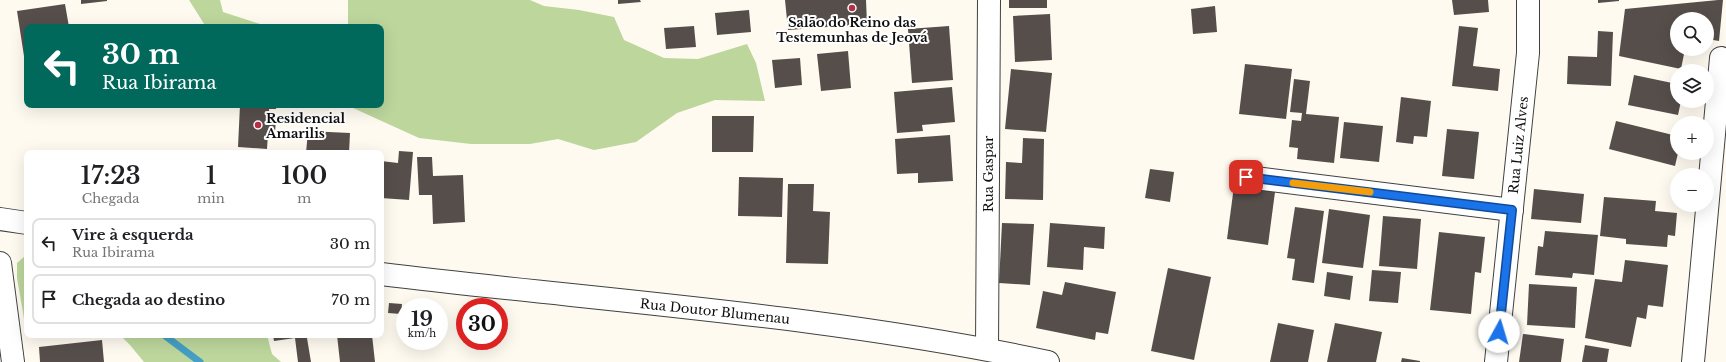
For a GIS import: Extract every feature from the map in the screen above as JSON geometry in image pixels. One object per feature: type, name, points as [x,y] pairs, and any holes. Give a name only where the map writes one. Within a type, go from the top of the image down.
[{"type":"street","name":"Rua Gaspar","points":[[987,349],[989,0]]},
{"type":"street","name":"Rua Luiz Alves","points":[[1496,362],[1528,53],[1528,0]]},
{"type":"street","points":[[1693,362],[1721,58]]},
{"type":"street","points":[[1246,177],[1512,210]]},
{"type":"street","points":[[0,219],[24,223]]},
{"type":"street","points":[[0,263],[5,333],[14,362]]},
{"type":"street","name":"Rua Doutor Blumenau","points":[[384,274],[800,321],[889,333],[987,349],[1048,362]]},
{"type":"green space","points":[[189,0],[220,0],[223,12],[260,24],[204,24]]},
{"type":"green space","points":[[348,0],[530,0],[544,6],[579,10],[614,17],[624,40],[664,58],[698,59],[747,44],[756,63],[765,101],[715,100],[677,113],[636,142],[594,150],[558,139],[530,144],[471,144],[419,138],[353,108],[384,108],[384,24],[348,24]]},
{"type":"green space","points":[[24,257],[24,318],[17,278],[17,263]]},
{"type":"green space","points":[[123,338],[268,338],[272,354],[281,362],[144,362]]},
{"type":"building","points":[[81,0],[107,0],[107,1],[81,4]]},
{"type":"building","points":[[618,0],[640,0],[641,2],[618,4]]},
{"type":"building","points":[[785,0],[866,0],[867,24],[788,30]]},
{"type":"building","points":[[1009,0],[1047,0],[1047,8],[1009,8]]},
{"type":"building","points":[[1452,0],[1488,0],[1489,12],[1454,15]]},
{"type":"building","points":[[1598,0],[1619,0],[1619,1],[1598,3]]},
{"type":"building","points":[[1723,0],[1719,41],[1714,40],[1714,12],[1670,12],[1670,56],[1684,56],[1682,64],[1670,64],[1670,67],[1619,56],[1625,9]]},
{"type":"building","points":[[65,4],[68,24],[24,24],[24,56],[17,11]]},
{"type":"building","points":[[1215,6],[1217,32],[1193,34],[1191,9]]},
{"type":"building","points":[[749,10],[751,32],[717,35],[715,13]]},
{"type":"building","points":[[1050,14],[1052,60],[1015,62],[1013,16]]},
{"type":"building","points":[[694,26],[696,47],[666,49],[664,28]]},
{"type":"building","points":[[949,26],[953,80],[912,83],[908,29]]},
{"type":"building","points":[[1459,26],[1478,28],[1473,66],[1500,69],[1498,91],[1452,86]]},
{"type":"building","points":[[1598,31],[1613,32],[1611,86],[1567,84],[1568,56],[1597,57]]},
{"type":"building","points":[[848,51],[851,88],[821,91],[817,54]]},
{"type":"building","points":[[800,58],[802,85],[775,88],[772,60]]},
{"type":"building","points":[[1245,64],[1292,69],[1286,119],[1239,114]]},
{"type":"building","points":[[1011,69],[1052,73],[1046,132],[1005,129]]},
{"type":"building","points":[[1634,75],[1670,83],[1670,108],[1680,108],[1678,115],[1628,105]]},
{"type":"building","points":[[1294,79],[1310,81],[1306,114],[1339,117],[1334,163],[1297,159],[1298,148],[1289,147],[1292,120],[1301,121],[1302,113],[1290,112]]},
{"type":"building","points":[[952,87],[955,122],[922,125],[923,131],[897,133],[894,92]]},
{"type":"building","points":[[1401,97],[1431,101],[1427,137],[1414,136],[1413,144],[1396,142]]},
{"type":"building","name":"Residencial Amarilis","points":[[240,108],[276,108],[269,109],[269,117],[276,118],[275,133],[268,133],[267,149],[238,147]]},
{"type":"building","points":[[712,116],[754,116],[753,152],[712,152]]},
{"type":"building","points":[[1616,121],[1670,134],[1670,160],[1676,160],[1675,166],[1609,149]]},
{"type":"building","points":[[1344,122],[1383,126],[1379,162],[1340,158]]},
{"type":"building","points":[[1447,129],[1479,132],[1474,179],[1442,176]]},
{"type":"building","points":[[308,131],[350,133],[349,150],[306,150]]},
{"type":"building","points":[[950,135],[953,181],[918,183],[918,173],[897,174],[895,139]]},
{"type":"building","points":[[1023,138],[1044,139],[1043,200],[1005,199],[1006,162],[1022,163]]},
{"type":"building","points":[[399,151],[413,152],[409,200],[384,198],[384,161],[398,163]]},
{"type":"building","points":[[417,157],[432,157],[433,176],[463,175],[465,222],[433,224],[432,195],[419,195]]},
{"type":"building","points":[[1150,169],[1174,172],[1170,202],[1145,198]]},
{"type":"building","points":[[739,177],[783,178],[782,217],[738,216]]},
{"type":"building","points":[[788,184],[814,184],[813,211],[830,212],[828,264],[786,263]]},
{"type":"building","points":[[1234,186],[1275,192],[1268,245],[1227,239]]},
{"type":"building","points":[[1534,189],[1584,194],[1581,223],[1531,219]]},
{"type":"building","points":[[1604,197],[1656,201],[1655,211],[1677,213],[1675,236],[1668,235],[1667,247],[1626,244],[1626,239],[1600,236]]},
{"type":"building","points":[[1295,207],[1324,211],[1314,283],[1292,280],[1295,259],[1287,258]]},
{"type":"building","points":[[1329,209],[1370,215],[1363,268],[1322,263]]},
{"type":"building","points":[[1383,216],[1421,219],[1417,269],[1379,266]]},
{"type":"building","points":[[1002,223],[1034,224],[1030,285],[999,283]]},
{"type":"building","points":[[1050,223],[1105,227],[1104,249],[1084,247],[1083,270],[1047,267]]},
{"type":"building","points":[[1545,231],[1598,235],[1594,275],[1573,273],[1572,278],[1535,275],[1538,246],[1543,247]]},
{"type":"building","points":[[1439,232],[1485,237],[1481,273],[1475,272],[1471,314],[1430,310]]},
{"type":"building","points":[[1625,260],[1668,265],[1663,307],[1648,305],[1646,319],[1637,317],[1631,347],[1585,338],[1595,279],[1622,282]]},
{"type":"building","points":[[1168,268],[1211,277],[1194,360],[1151,351]]},
{"type":"building","points":[[1372,270],[1401,272],[1398,303],[1369,301]]},
{"type":"building","points":[[1327,272],[1353,276],[1350,300],[1324,296]]},
{"type":"building","points":[[1065,282],[1116,292],[1108,334],[1096,332],[1095,340],[1036,328],[1043,291],[1062,295]]},
{"type":"building","points":[[1529,284],[1577,287],[1575,328],[1527,325]]},
{"type":"building","points":[[389,303],[396,304],[396,314],[388,313]]},
{"type":"building","points":[[1278,323],[1314,330],[1308,362],[1270,362]]},
{"type":"building","points":[[1335,323],[1382,332],[1376,362],[1327,362]]},
{"type":"building","points":[[1523,334],[1564,339],[1561,362],[1519,362]]},
{"type":"building","points":[[274,338],[295,338],[274,341]]},
{"type":"building","points":[[295,338],[307,338],[311,362],[298,362]]},
{"type":"building","points":[[337,338],[372,338],[375,362],[340,362]]},
{"type":"building","points":[[102,340],[104,362],[40,362],[39,347]]},
{"type":"building","points":[[1585,345],[1609,349],[1607,362],[1582,362]]},
{"type":"building","points":[[1402,358],[1420,361],[1420,362],[1401,362]]},
{"type":"waterway","points":[[168,338],[200,362]]},
{"type":"slow traffic","points":[[1293,183],[1370,192]]},
{"type":"place","name":"Salão do Reino das Testemunhas de Jeová","points":[[852,8]]},
{"type":"place","name":"Residencial Amarilis","points":[[258,125]]},
{"type":"route","points":[[1246,177],[1512,210],[1499,332]]}]
